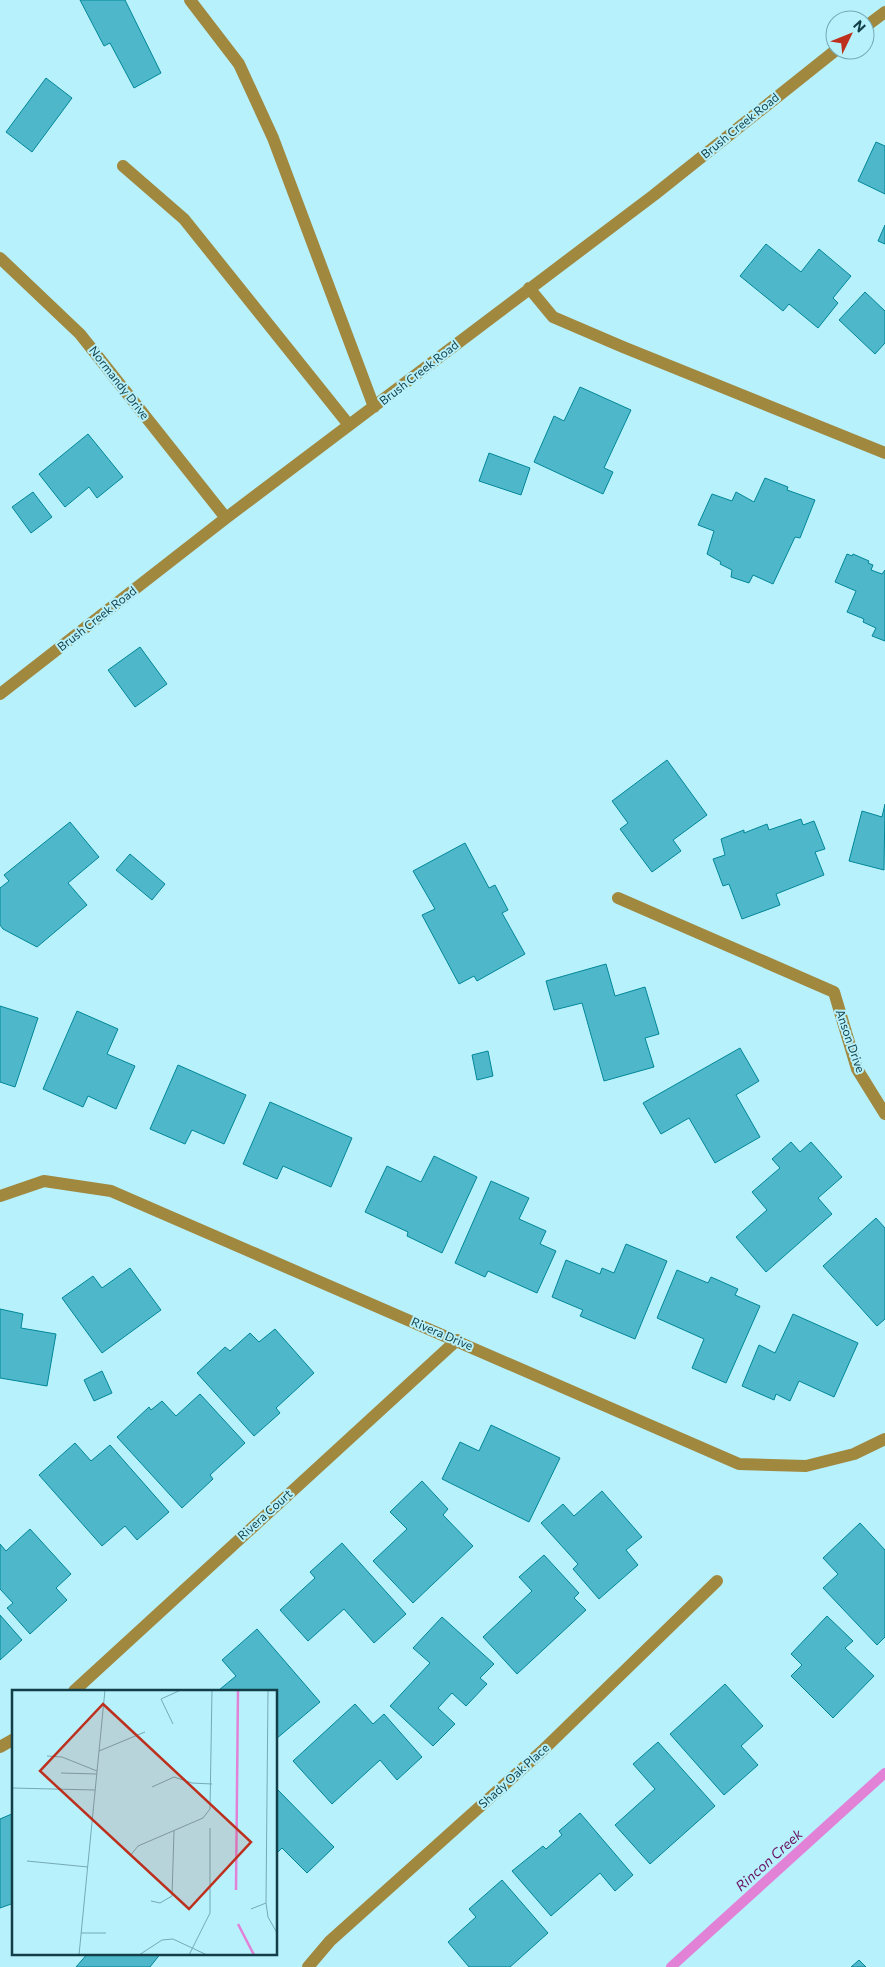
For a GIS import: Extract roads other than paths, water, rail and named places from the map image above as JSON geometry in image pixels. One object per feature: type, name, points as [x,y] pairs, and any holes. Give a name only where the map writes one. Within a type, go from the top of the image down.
[{"type":"street","points":[[190,0],[239,64],[273,138],[374,407]]},
{"type":"street","name":"Brush Creek Road","points":[[0,694],[226,518],[654,194],[825,59]]},
{"type":"street","points":[[123,166],[184,219],[350,425]]},
{"type":"street","name":"Normandy Drive","points":[[0,258],[80,334],[226,518]]},
{"type":"street","points":[[529,288],[553,317],[885,453]]},
{"type":"street","name":"Anson Drive","points":[[618,898],[834,992],[857,1069],[885,1114]]},
{"type":"street","name":"Rivera Drive","points":[[0,1196],[44,1181],[111,1191],[740,1464],[806,1466],[854,1454],[885,1439]]},
{"type":"street","name":"Rivera Court","points":[[75,1690],[457,1340]]},
{"type":"street","name":"Shady Oak Place","points":[[308,1967],[330,1942],[542,1751],[718,1581]]},
{"type":"street","points":[[0,1747],[12,1740]]},
{"type":"waterway","name":"Rincon Creek","points":[[671,1967],[885,1773]]}]
